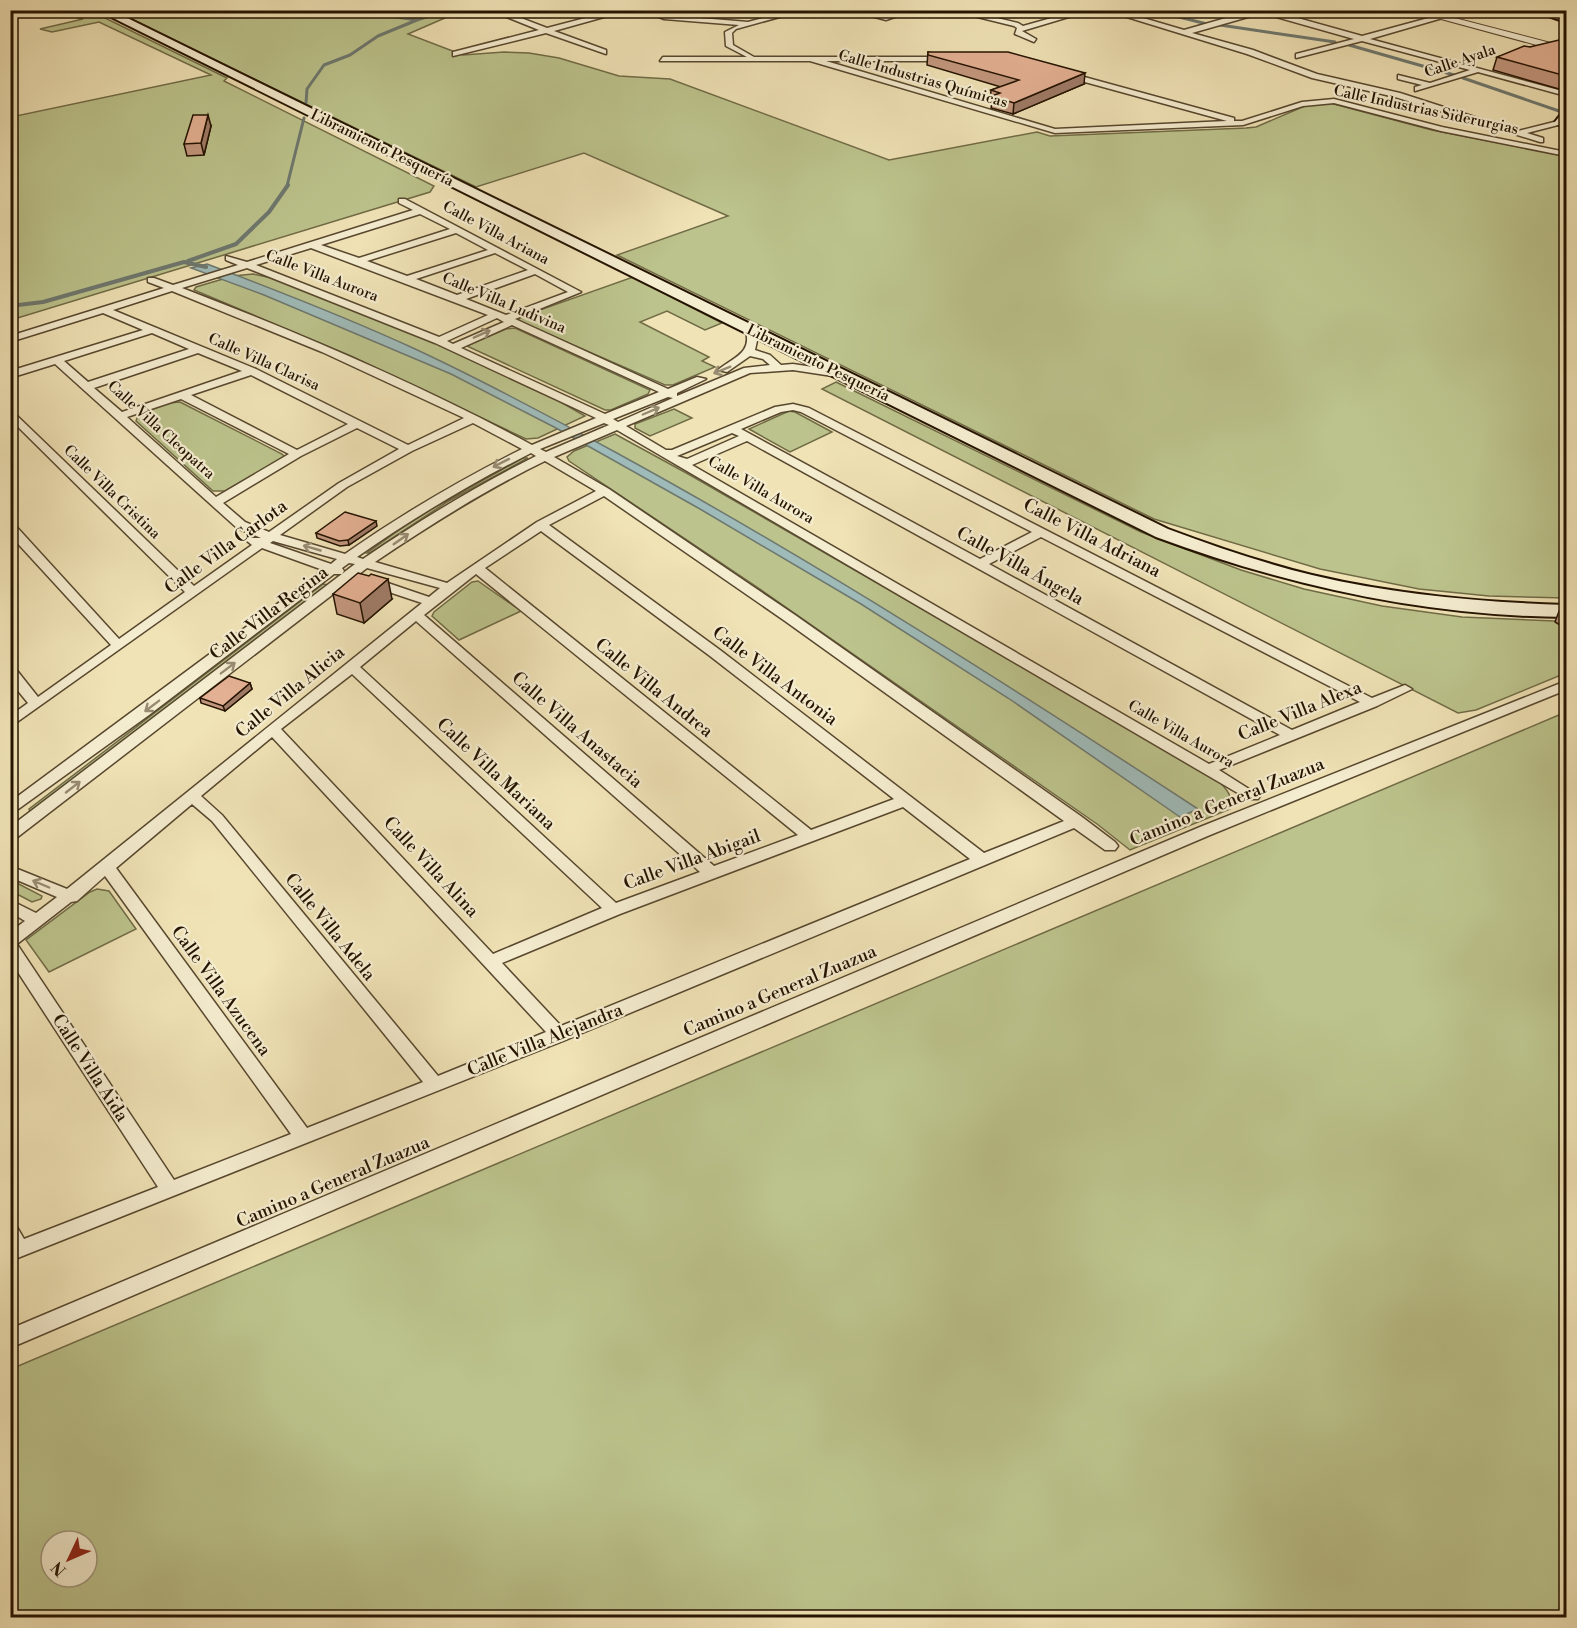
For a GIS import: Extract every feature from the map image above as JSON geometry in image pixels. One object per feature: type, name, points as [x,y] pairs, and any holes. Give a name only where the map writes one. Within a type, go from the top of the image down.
[{"type":"main road","name":"Libramiento Pesquería","points":[[102,10],[748,346],[782,345],[798,361],[844,376],[1162,533],[1224,556],[1285,574],[1390,597],[1509,610],[1566,611]]},
{"type":"main road","points":[[1536,10],[1566,19]]},
{"type":"street","points":[[492,10],[603,52]]},
{"type":"street","points":[[456,54],[626,10]]},
{"type":"street","points":[[645,10],[655,15],[727,20],[749,24]]},
{"type":"street","points":[[760,58],[730,46],[727,34],[734,28],[802,10]]},
{"type":"street","points":[[873,16],[886,18],[912,10]]},
{"type":"street","points":[[952,10],[1019,28],[1089,10]]},
{"type":"street","points":[[1107,10],[1250,52],[1316,76],[1397,95],[1566,147]]},
{"type":"street","points":[[1412,10],[1564,48]]},
{"type":"street","points":[[1299,56],[1467,10]]},
{"type":"street","points":[[1183,33],[1262,11],[1566,94]]},
{"type":"street","points":[[1019,28],[1017,33],[1034,40]]},
{"type":"street","points":[[1534,48],[1544,44]]},
{"type":"street","name":"Calle Industrias Químicas","points":[[807,58],[1032,125]]},
{"type":"street","points":[[663,59],[955,59]]},
{"type":"street","name":"Calle Ayala","points":[[1418,89],[1494,64]]},
{"type":"street","points":[[1060,73],[1243,123]]},
{"type":"street","points":[[1401,77],[1430,85]]},
{"type":"street","name":"Calle Industrias Siderurgias","points":[[1032,125],[1063,131],[1243,123],[1302,104],[1334,101],[1441,129],[1566,154]]},
{"type":"street","points":[[1518,133],[1565,121]]},
{"type":"street","name":"Calle Villa Ariana","points":[[402,201],[576,292],[504,319]]},
{"type":"street","points":[[10,339],[421,211]]},
{"type":"street","points":[[359,261],[457,230]]},
{"type":"street","name":"Calle Villa Ludivina","points":[[311,245],[456,298],[681,399]]},
{"type":"street","points":[[407,279],[496,250]]},
{"type":"street","name":"Calle Villa Aurora","points":[[230,258],[439,340],[611,422],[1253,796]]},
{"type":"street","points":[[456,298],[535,271]]},
{"type":"street","points":[[151,280],[176,287],[393,379],[539,453],[605,491],[1110,846]]},
{"type":"street","name":"Calle Villa Clarisa","points":[[104,310],[252,371],[408,449]]},
{"type":"street","points":[[439,340],[504,319]]},
{"type":"street","points":[[454,347],[504,319]]},
{"type":"street","points":[[10,375],[153,330]]},
{"type":"street","points":[[748,346],[776,364],[768,368],[747,367],[741,363],[748,346]]},
{"type":"street","points":[[611,422],[668,392],[738,364],[748,346]]},
{"type":"street","points":[[88,386],[199,349]]},
{"type":"street","name":"Calle Villa Cleopatra","points":[[58,361],[241,525],[249,538],[260,545],[430,602]]},
{"type":"street","points":[[611,422],[681,399],[748,370],[798,361]]},
{"type":"street","points":[[121,416],[252,371]]},
{"type":"street","points":[[182,395],[297,454]]},
{"type":"street","name":"Calle Villa Adriana","points":[[732,428],[779,409],[793,407],[805,410],[1372,703]]},
{"type":"street","name":"Calle Villa Cristina","points":[[10,412],[194,593]]},
{"type":"street","name":"Calle Villa Carlota","points":[[10,723],[343,485],[408,449],[472,419]]},
{"type":"street","name":"Calle Villa Regina","points":[[10,835],[365,563],[539,453],[554,439],[585,427],[611,422]]},
{"type":"street","name":"Calle Villa Regina","points":[[15,807],[347,558],[427,504],[539,453],[567,448],[598,435],[611,422]]},
{"type":"street","points":[[216,502],[297,454],[356,424]]},
{"type":"street","points":[[678,459],[732,428]]},
{"type":"street","name":"Calle Villa Ángela","points":[[732,428],[1291,735]]},
{"type":"street","points":[[678,459],[747,437]]},
{"type":"street","name":"Calle Villa Alicia","points":[[10,941],[71,897],[448,587],[541,525],[605,491]]},
{"type":"street","name":"Calle Villa Cleopatra","points":[[241,525],[272,537],[448,587]]},
{"type":"street","name":"Calle Villa Antonia","points":[[541,525],[715,653],[983,861]]},
{"type":"street","points":[[10,527],[17,544],[118,645]]},
{"type":"street","points":[[980,564],[1041,532]]},
{"type":"street","name":"Calle Villa Andrea","points":[[476,567],[810,837]]},
{"type":"street","name":"Calle Villa Anastacia","points":[[416,615],[712,874]]},
{"type":"street","name":"Calle Villa Mariana","points":[[352,667],[614,910]]},
{"type":"street","points":[[10,671],[36,704]]},
{"type":"street","name":"Camino a General Zuazua","points":[[10,1339],[1205,831],[1566,685]]},
{"type":"street","name":"Calle Villa Alexa","points":[[1209,769],[1405,689]]},
{"type":"street","name":"Calle Villa Alina","points":[[273,729],[559,1035]]},
{"type":"street","name":"Calle Villa Adela","points":[[193,797],[217,818],[435,1085]]},
{"type":"street","name":"Calle Villa Abigail","points":[[492,961],[614,910],[906,800]]},
{"type":"street","points":[[15,807],[20,814],[35,817]]},
{"type":"street","points":[[10,830],[35,817]]},
{"type":"street","name":"Calle Villa Alejandra","points":[[14,1245],[170,1190],[435,1085],[1077,822]]},
{"type":"street","name":"Calle Villa Azucena","points":[[107,867],[303,1137]]},
{"type":"street","points":[[10,871],[71,897]]},
{"type":"street","points":[[10,905],[38,921]]},
{"type":"street","name":"Calle Villa Aida","points":[[10,946],[170,1190]]},
{"type":"green space","points":[[51,11],[91,11],[227,78],[224,81],[434,186],[430,192],[11,320],[11,117],[211,75],[99,22],[52,32],[40,29],[83,19]]},
{"type":"green space","points":[[115,11],[461,11],[408,34],[463,55],[529,53],[559,58],[619,76],[670,79],[889,160],[1037,132],[1050,136],[1256,127],[1307,105],[1330,103],[1432,130],[1566,156],[1566,598],[1489,596],[1419,589],[1320,569],[1154,519],[617,255],[728,216],[584,153],[476,187]]},
{"type":"green space","points":[[253,274],[272,278],[431,341],[552,397],[585,416],[538,438],[526,439],[351,356],[194,290],[196,287],[233,276]]},
{"type":"green space","points":[[633,277],[722,323],[705,330],[667,311],[640,322],[709,357],[702,361],[715,367],[673,385],[665,385],[518,321],[520,317]]},
{"type":"green space","points":[[515,328],[650,390],[648,394],[611,410],[605,410],[467,346],[506,329]]},
{"type":"green space","points":[[836,382],[1141,532],[1241,570],[1304,589],[1382,606],[1462,617],[1555,621],[1566,629],[1566,673],[1476,710],[1458,713],[822,389]]},
{"type":"green space","points":[[180,402],[285,457],[225,491],[213,491],[136,421],[138,415],[168,403]]},
{"type":"green space","points":[[674,409],[692,418],[650,436],[635,428],[635,424]]},
{"type":"green space","points":[[789,411],[832,432],[790,452],[749,429]]},
{"type":"green space","points":[[615,434],[1218,780],[1230,796],[1230,809],[1130,850],[1097,824],[754,585],[569,461],[567,457],[574,451]]},
{"type":"green space","points":[[523,458],[528,458],[447,502],[367,553],[417,517]]},
{"type":"green space","points":[[478,581],[521,611],[459,640],[432,616],[472,582]]},
{"type":"green space","points":[[323,584],[329,585],[30,812],[29,809]]},
{"type":"green space","points":[[1566,712],[1566,1617],[11,1617],[11,1369]]},
{"type":"green space","points":[[11,880],[42,896],[41,899],[32,902],[11,891]]},
{"type":"green space","points":[[97,889],[109,891],[136,929],[49,972],[26,940]]},
{"type":"water","points":[[207,264],[311,304],[413,348],[490,385],[615,452],[837,580],[1055,716],[1198,809],[1180,817],[1008,698],[861,604],[700,509],[556,428],[451,374],[264,295],[191,268]]},
{"type":"building","points":[[1559,40],[1566,41],[1566,76],[1497,57],[1524,46],[1530,47]]},
{"type":"building","points":[[928,52],[1008,52],[1085,73],[1014,103],[992,96],[1000,93],[991,90],[1019,80],[928,55]]},
{"type":"building","points":[[193,115],[208,115],[201,143],[184,144]]},
{"type":"building","points":[[345,512],[376,521],[348,540],[339,541],[316,533]]},
{"type":"building","points":[[358,573],[388,579],[360,603],[333,594]]},
{"type":"building","points":[[229,676],[250,683],[223,706],[200,698]]},
{"type":"waterway","points":[[348,10],[417,20]]},
{"type":"waterway","points":[[393,10],[409,17]]},
{"type":"waterway","points":[[417,20],[447,10]]},
{"type":"waterway","points":[[1151,10],[1207,24]]},
{"type":"waterway","points":[[306,103],[307,89],[324,65],[350,55],[378,36],[417,20]]},
{"type":"waterway","points":[[1220,25],[1335,42]]},
{"type":"waterway","points":[[1349,45],[1454,75]]},
{"type":"waterway","points":[[1463,78],[1559,111]]},
{"type":"waterway","points":[[287,186],[304,118]]},
{"type":"waterway","points":[[188,261],[236,244],[269,212],[288,185]]},
{"type":"waterway","points":[[10,306],[43,302],[184,262],[206,267]]}]
